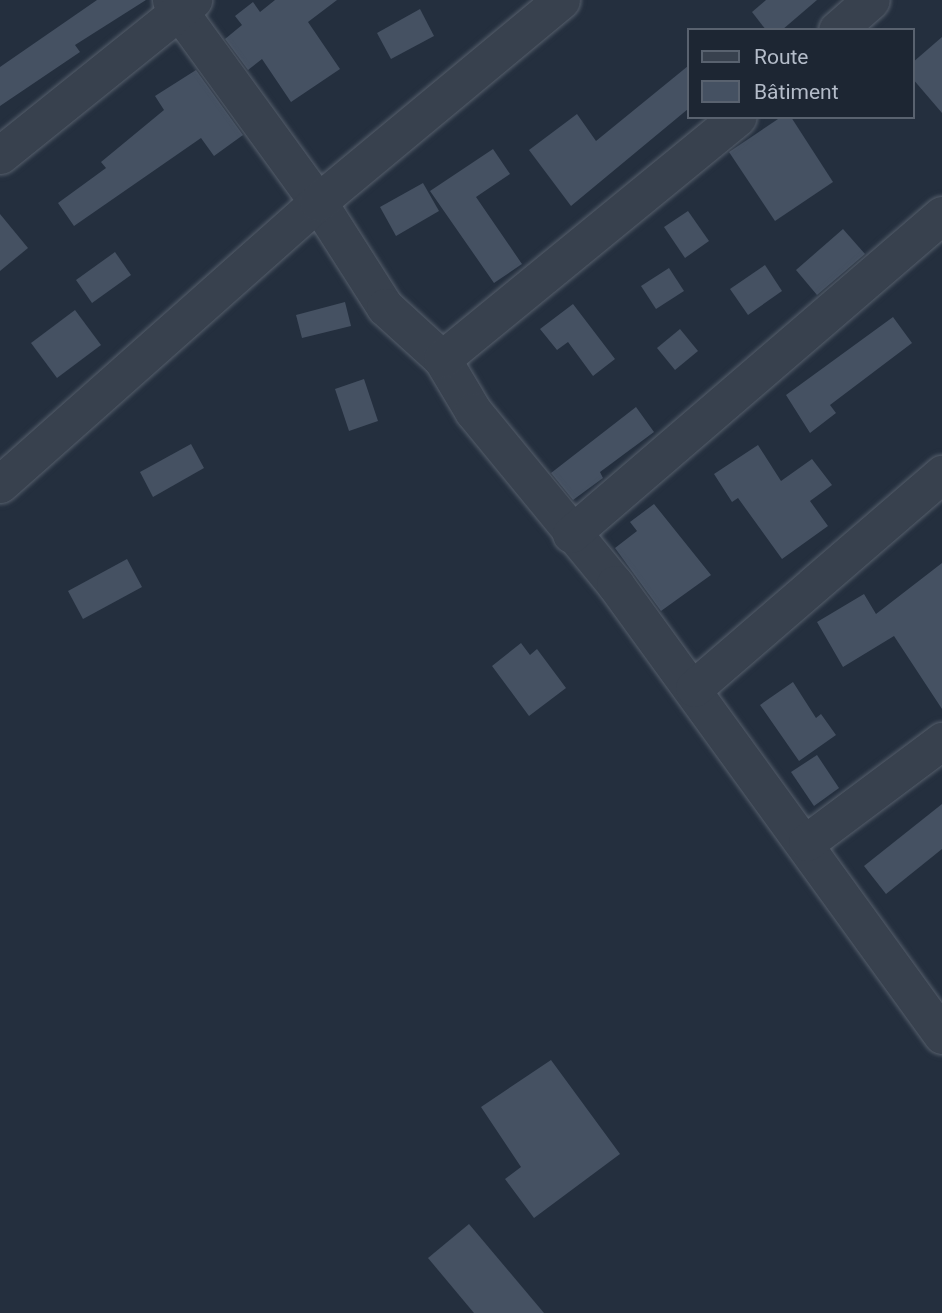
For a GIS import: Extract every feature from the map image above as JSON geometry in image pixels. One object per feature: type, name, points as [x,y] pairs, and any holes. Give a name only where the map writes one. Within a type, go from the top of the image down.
[{"type":"street","points":[[0,484],[318,202],[561,0]]},
{"type":"street","points":[[839,28],[871,0]]},
{"type":"street","points":[[0,155],[181,4],[318,202],[385,307],[442,359],[473,411],[571,534],[615,584],[694,688],[939,1025]]},
{"type":"street","points":[[442,359],[736,119]]},
{"type":"street","points":[[571,534],[942,215]]},
{"type":"street","points":[[694,688],[942,474]]},
{"type":"street","points":[[807,842],[942,741]]},
{"type":"building","points":[[97,0],[146,0],[75,45],[80,52],[0,106],[0,67]]},
{"type":"building","points":[[275,0],[337,0],[308,22],[340,69],[291,102],[262,59],[248,70],[225,39],[242,25],[235,16],[253,2],[260,12]]},
{"type":"building","points":[[766,0],[817,0],[784,28],[764,28],[752,12]]},
{"type":"building","points":[[420,9],[434,36],[391,59],[377,33]]},
{"type":"building","points":[[942,37],[942,113],[914,80],[914,61]]},
{"type":"building","points":[[687,67],[687,110],[571,206],[529,150],[577,114],[596,141]]},
{"type":"building","points":[[196,70],[243,135],[214,156],[201,138],[74,226],[58,203],[106,168],[101,162],[164,110],[155,96]]},
{"type":"building","points":[[778,119],[792,119],[833,182],[775,221],[729,152]]},
{"type":"building","points":[[493,149],[510,174],[476,197],[522,264],[494,283],[430,191]]},
{"type":"building","points":[[423,183],[439,211],[396,236],[380,207]]},
{"type":"building","points":[[688,211],[709,241],[685,258],[664,227]]},
{"type":"building","points":[[0,214],[28,248],[0,271]]},
{"type":"building","points":[[843,229],[865,254],[817,295],[796,270]]},
{"type":"building","points":[[115,252],[131,275],[92,303],[76,280]]},
{"type":"building","points":[[765,265],[782,291],[748,315],[730,289]]},
{"type":"building","points":[[669,268],[684,291],[656,309],[641,286]]},
{"type":"building","points":[[345,302],[351,326],[302,338],[296,315]]},
{"type":"building","points":[[573,304],[615,359],[593,376],[568,342],[557,350],[540,329]]},
{"type":"building","points":[[75,310],[101,345],[57,378],[31,343]]},
{"type":"building","points":[[893,317],[912,343],[830,405],[836,413],[810,433],[786,395]]},
{"type":"building","points":[[680,329],[698,351],[675,370],[657,348]]},
{"type":"building","points":[[364,379],[378,421],[349,431],[335,389]]},
{"type":"building","points":[[636,407],[654,432],[600,472],[603,478],[573,500],[551,473]]},
{"type":"building","points":[[191,444],[204,468],[153,497],[140,472]]},
{"type":"building","points":[[758,445],[781,481],[812,459],[832,485],[810,501],[828,526],[782,559],[738,498],[732,502],[714,474]]},
{"type":"building","points":[[654,504],[711,575],[661,611],[615,548],[637,531],[630,522]]},
{"type":"building","points":[[127,559],[142,587],[83,619],[68,591]]},
{"type":"building","points":[[942,563],[942,709],[894,636],[843,667],[817,622],[864,594],[876,614]]},
{"type":"building","points":[[521,643],[530,655],[537,649],[566,688],[529,716],[492,666]]},
{"type":"building","points":[[793,682],[816,718],[821,714],[836,735],[799,761],[760,705]]},
{"type":"building","points":[[817,755],[839,788],[814,806],[791,772]]},
{"type":"building","points":[[942,804],[942,849],[886,894],[864,866]]},
{"type":"building","points":[[551,1060],[620,1154],[534,1218],[505,1179],[521,1167],[481,1107]]},
{"type":"building","points":[[469,1224],[544,1313],[474,1313],[428,1258]]}]
